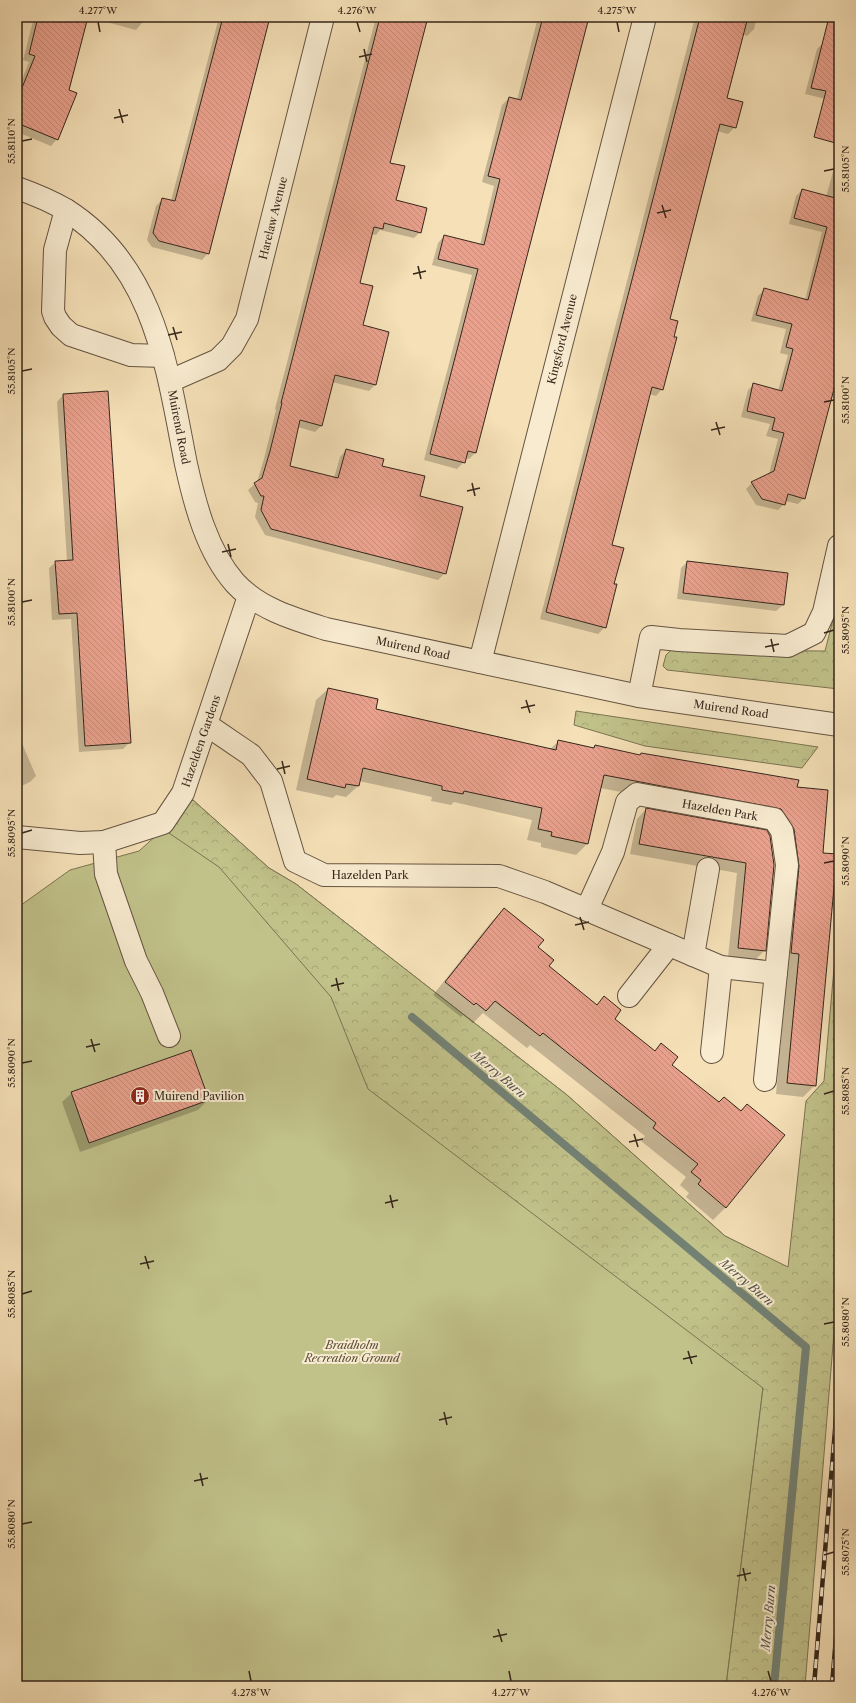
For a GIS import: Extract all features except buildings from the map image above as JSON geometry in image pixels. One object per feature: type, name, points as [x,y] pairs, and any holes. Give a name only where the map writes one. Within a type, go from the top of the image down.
[{"type":"street","name":"Harelaw Avenue","points":[[170,381],[218,360],[232,346],[247,319],[324,17]]},
{"type":"street","name":"Kingsford Avenue","points":[[480,662],[645,17]]},
{"type":"street","name":"Muirend Road","points":[[17,188],[66,210],[85,223],[106,242],[123,262],[148,307],[163,356],[170,381],[191,488],[204,531],[222,564],[235,583],[249,596],[289,618],[326,629],[639,696],[839,725]]},
{"type":"street","points":[[66,210],[55,250],[53,311],[55,317],[61,326],[71,335],[131,355],[163,356]]},
{"type":"street","points":[[639,696],[651,636],[679,640],[788,646],[814,633],[824,612],[839,546]]},
{"type":"street","name":"Hazelden Gardens","points":[[17,837],[80,842],[104,842],[163,823],[183,793],[249,596]]},
{"type":"street","name":"Hazelden Park","points":[[207,725],[251,755],[271,781],[295,861],[324,875],[499,876],[587,909],[721,967],[776,973]]},
{"type":"street","name":"Hazelden Park","points":[[587,909],[613,852],[627,802],[637,794],[774,819],[782,831],[787,866],[765,1080]]},
{"type":"street","points":[[104,842],[106,874],[136,961],[152,992],[169,1036]]},
{"type":"street","points":[[693,955],[708,869]]},
{"type":"street","points":[[629,996],[669,945]]},
{"type":"street","points":[[712,1052],[721,967]]},
{"type":"green space","points":[[839,596],[839,689],[667,670],[663,666],[666,655],[671,650],[825,651]]},
{"type":"green space","points":[[576,711],[818,747],[802,768],[645,746],[574,725]]},
{"type":"green space","name":"Braidholm Recreation Ground","points":[[193,800],[269,868],[296,884],[567,1095],[725,1236],[788,1268],[763,1388],[726,1686],[17,1686],[17,908],[70,870],[139,851],[179,815]]},
{"type":"green space","points":[[193,800],[269,868],[296,884],[567,1095],[725,1236],[788,1267],[806,1101],[824,1081],[839,912],[839,1272],[805,1686],[726,1686],[763,1388],[368,1089],[331,997],[219,867],[163,829]]},
{"type":"waterway","name":"Merry Burn","points":[[412,1017],[806,1347],[774,1686]]},
{"type":"railway","points":[[814,1686],[839,1381]]},
{"type":"railway","points":[[832,1686],[839,1600]]},
{"type":"place","name":"Muirend Pavilion","points":[[140,1096]]}]
